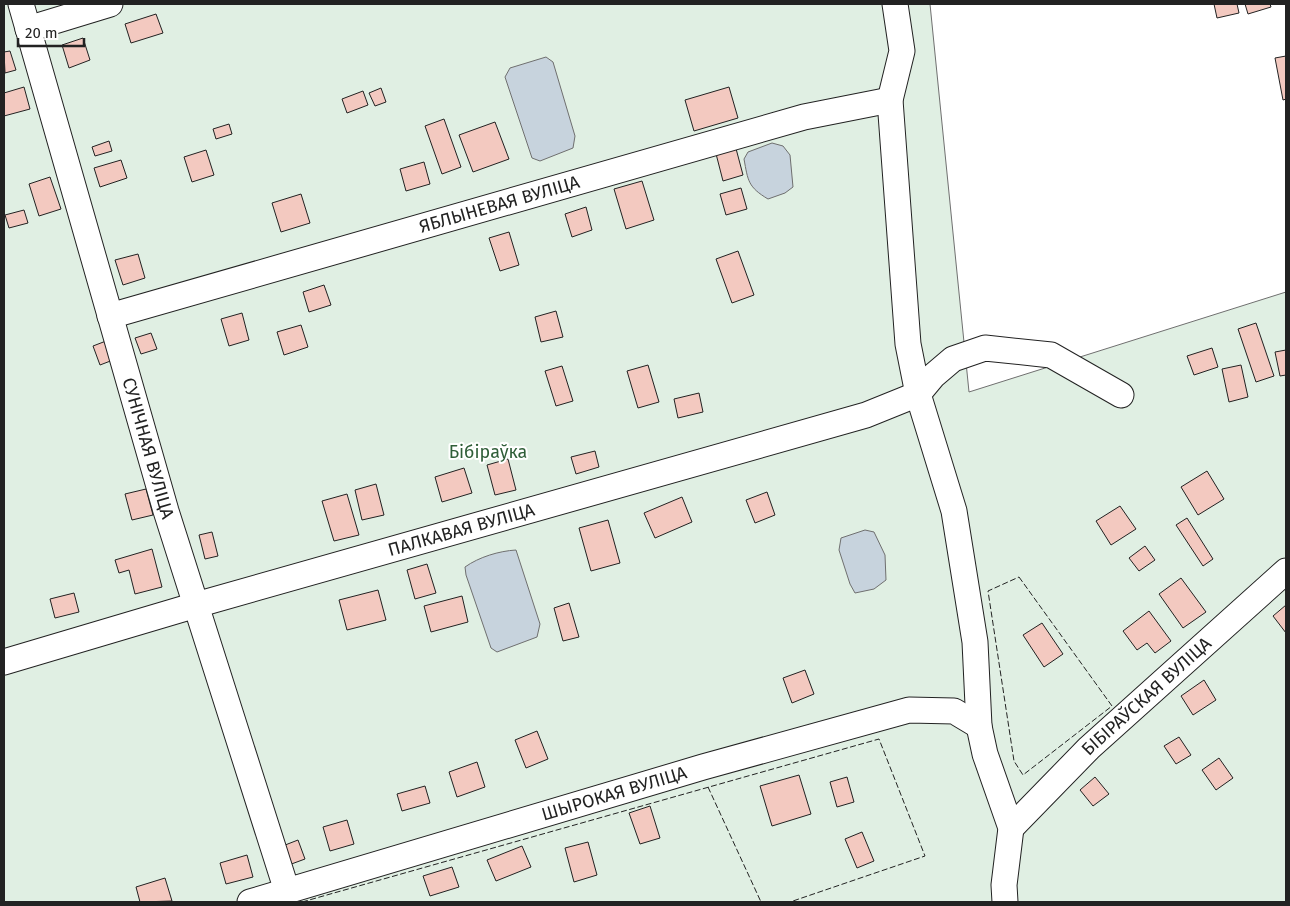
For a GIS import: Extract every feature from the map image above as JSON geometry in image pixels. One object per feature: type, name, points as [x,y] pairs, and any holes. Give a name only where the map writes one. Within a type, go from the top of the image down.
[{"type":"street","name":"СУНІЧНАЯ ВУЛІЦА","points":[[21,4],[166,510],[287,891]]},
{"type":"street","points":[[28,29],[110,4]]},
{"type":"street","points":[[895,4],[902,51],[890,100],[908,344],[918,394],[954,511],[975,642],[979,726],[985,754],[1011,828],[1004,885],[1005,902]]},
{"type":"street","name":"ЯБЛЫНЕВАЯ ВУЛІЦА","points":[[110,316],[804,117],[890,100]]},
{"type":"street","points":[[918,394],[953,359],[986,348],[1052,356],[1122,395]]},
{"type":"street","name":"ПАЛКАВАЯ ВУЛІЦА","points":[[4,662],[866,415],[918,394]]},
{"type":"street","name":"БІБІРАЎСКАЯ ВУЛІЦА","points":[[1011,828],[1089,748],[1286,571]]},
{"type":"street","name":"ШЫРОКАЯ ВУЛІЦА","points":[[250,902],[703,767],[909,710],[954,711],[979,726]]},
{"type":"green space","name":"Бібіраўка","points":[[4,4],[930,4],[969,392],[1286,292],[1286,902],[4,902]]},
{"type":"shaded area","points":[[546,57],[553,62],[575,136],[573,148],[540,161],[532,158],[505,77],[510,68]]},
{"type":"shaded area","points":[[772,143],[783,146],[790,155],[793,187],[785,193],[768,199],[756,191],[750,183],[744,159],[748,152]]},
{"type":"shaded area","points":[[865,530],[874,532],[885,555],[886,580],[874,589],[855,593],[850,584],[839,550],[841,538]]},
{"type":"shaded area","points":[[516,550],[540,624],[537,637],[497,652],[491,648],[465,567],[489,555]]},
{"type":"building","points":[[1214,4],[1237,4],[1239,13],[1217,18]]},
{"type":"building","points":[[1245,4],[1270,4],[1271,7],[1248,14]]},
{"type":"building","points":[[156,14],[163,33],[131,43],[125,24]]},
{"type":"building","points":[[83,38],[90,60],[69,68],[62,45]]},
{"type":"building","points":[[10,51],[16,70],[5,73],[4,52]]},
{"type":"building","points":[[1286,56],[1286,99],[1283,100],[1275,58]]},
{"type":"building","points":[[24,87],[30,109],[4,116],[4,93]]},
{"type":"building","points":[[729,87],[738,118],[694,131],[685,100]]},
{"type":"building","points":[[381,88],[386,102],[375,106],[369,93]]},
{"type":"building","points":[[363,91],[368,105],[347,113],[342,99]]},
{"type":"building","points":[[444,119],[461,167],[442,174],[425,126]]},
{"type":"building","points":[[495,122],[509,159],[473,172],[459,135]]},
{"type":"building","points":[[229,124],[232,134],[216,139],[213,129]]},
{"type":"building","points":[[109,141],[112,151],[95,156],[92,147]]},
{"type":"building","points":[[734,141],[743,175],[723,181],[714,146]]},
{"type":"building","points":[[206,150],[214,175],[192,182],[184,157]]},
{"type":"building","points":[[121,160],[127,178],[100,187],[94,168]]},
{"type":"building","points":[[424,162],[430,184],[406,191],[400,169]]},
{"type":"building","points":[[50,177],[61,209],[39,216],[29,184]]},
{"type":"building","points":[[642,181],[654,220],[626,229],[614,189]]},
{"type":"building","points":[[741,188],[747,209],[726,215],[720,194]]},
{"type":"building","points":[[301,194],[310,223],[281,232],[272,203]]},
{"type":"building","points":[[586,207],[592,230],[572,237],[565,214]]},
{"type":"building","points":[[24,210],[28,223],[9,228],[5,215]]},
{"type":"building","points":[[509,232],[519,265],[500,271],[489,238]]},
{"type":"building","points":[[738,251],[754,295],[732,303],[716,259]]},
{"type":"building","points":[[138,254],[145,278],[123,285],[115,260]]},
{"type":"building","points":[[324,285],[331,305],[309,312],[303,292]]},
{"type":"building","points":[[556,311],[563,337],[541,342],[535,317]]},
{"type":"building","points":[[242,313],[249,340],[229,346],[221,319]]},
{"type":"building","points":[[1256,323],[1274,376],[1256,382],[1238,329]]},
{"type":"building","points":[[301,325],[308,347],[284,355],[277,332]]},
{"type":"building","points":[[151,333],[157,349],[141,354],[135,338]]},
{"type":"building","points":[[106,341],[113,360],[100,365],[93,346]]},
{"type":"building","points":[[1212,348],[1218,367],[1194,375],[1187,356]]},
{"type":"building","points":[[1286,350],[1286,375],[1280,376],[1275,352]]},
{"type":"building","points":[[648,365],[659,402],[638,408],[627,371]]},
{"type":"building","points":[[1241,365],[1248,397],[1229,402],[1222,369]]},
{"type":"building","points":[[562,366],[573,401],[556,406],[545,371]]},
{"type":"building","points":[[699,393],[703,412],[678,418],[674,399]]},
{"type":"building","points":[[595,451],[599,467],[576,474],[571,457]]},
{"type":"building","points":[[508,459],[516,490],[495,495],[487,465]]},
{"type":"building","points":[[464,468],[472,493],[442,502],[435,477]]},
{"type":"building","points":[[1207,471],[1224,499],[1198,515],[1181,487]]},
{"type":"building","points":[[376,484],[384,515],[362,520],[355,490]]},
{"type":"building","points":[[146,489],[153,515],[132,520],[125,494]]},
{"type":"building","points":[[767,492],[775,515],[755,523],[746,500]]},
{"type":"building","points":[[347,494],[359,535],[334,541],[322,501]]},
{"type":"building","points":[[682,497],[692,522],[655,538],[644,513]]},
{"type":"building","points":[[1120,506],[1136,529],[1111,545],[1096,521]]},
{"type":"building","points":[[1187,518],[1213,559],[1203,566],[1176,525]]},
{"type":"building","points":[[608,520],[620,563],[591,571],[579,528]]},
{"type":"building","points":[[212,532],[218,556],[205,559],[199,535]]},
{"type":"building","points":[[1145,546],[1155,560],[1139,571],[1129,558]]},
{"type":"building","points":[[152,549],[162,587],[135,594],[129,570],[119,573],[115,560]]},
{"type":"building","points":[[427,564],[436,593],[415,599],[407,570]]},
{"type":"building","points":[[1181,578],[1206,612],[1183,628],[1159,594]]},
{"type":"building","points":[[378,590],[386,620],[347,630],[339,600]]},
{"type":"building","points":[[74,593],[79,612],[55,618],[50,599]]},
{"type":"building","points":[[462,596],[468,622],[431,632],[424,606]]},
{"type":"building","points":[[569,603],[579,637],[563,641],[554,608]]},
{"type":"building","points":[[1286,605],[1286,633],[1273,616]]},
{"type":"building","points":[[1149,611],[1171,641],[1155,653],[1147,643],[1137,650],[1123,631]]},
{"type":"building","points":[[1042,623],[1063,654],[1044,667],[1023,635]]},
{"type":"building","points":[[805,670],[814,694],[792,703],[783,678]]},
{"type":"building","points":[[1204,680],[1216,700],[1193,715],[1181,696]]},
{"type":"building","points":[[537,731],[548,759],[526,768],[515,740]]},
{"type":"building","points":[[1179,737],[1191,755],[1176,764],[1164,746]]},
{"type":"building","points":[[1219,758],[1233,778],[1216,790],[1202,770]]},
{"type":"building","points":[[477,762],[485,787],[457,797],[449,772]]},
{"type":"building","points":[[799,775],[811,814],[772,826],[760,786]]},
{"type":"building","points":[[847,777],[854,802],[837,807],[830,782]]},
{"type":"building","points":[[1095,777],[1109,794],[1093,806],[1080,790]]},
{"type":"building","points":[[425,786],[430,803],[402,811],[397,794]]},
{"type":"building","points":[[650,806],[660,838],[640,844],[629,813]]},
{"type":"building","points":[[347,820],[354,844],[330,851],[323,827]]},
{"type":"building","points":[[862,832],[874,861],[857,868],[845,839]]},
{"type":"building","points":[[298,840],[305,859],[286,866],[280,847]]},
{"type":"building","points":[[588,842],[597,875],[574,882],[565,848]]},
{"type":"building","points":[[522,846],[531,867],[496,881],[487,860]]},
{"type":"building","points":[[247,855],[253,877],[226,884],[220,863]]},
{"type":"building","points":[[452,867],[459,887],[430,896],[423,876]]},
{"type":"building","points":[[165,878],[172,901],[140,902],[136,887]]},
{"type":"fence","points":[[1019,577],[1112,706],[1023,775],[1014,761],[988,591],[1019,577]]},
{"type":"fence","points":[[302,902],[879,739],[925,856],[790,902]]},
{"type":"fence","points":[[708,787],[761,902]]}]
